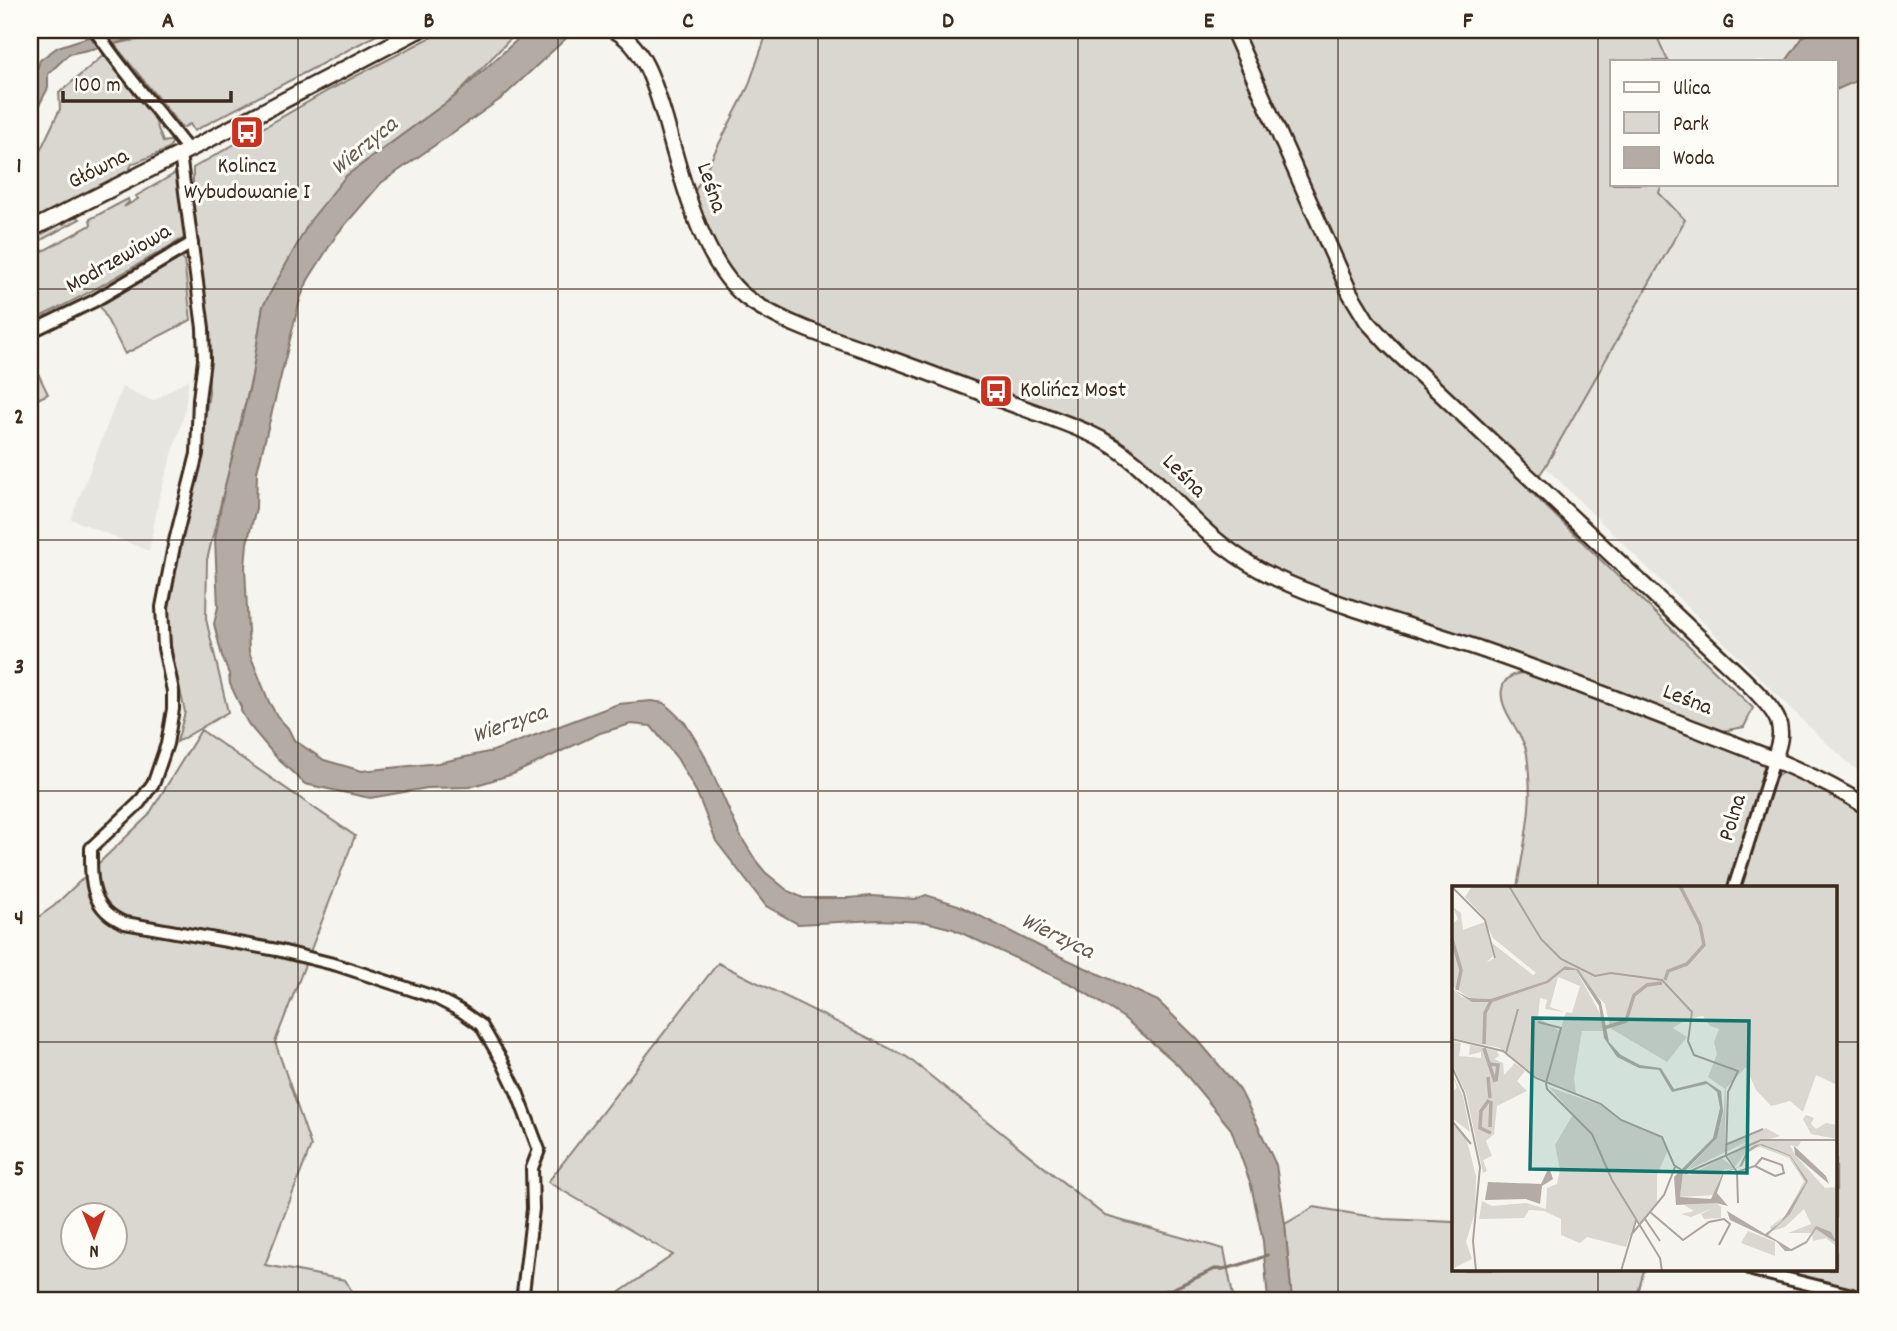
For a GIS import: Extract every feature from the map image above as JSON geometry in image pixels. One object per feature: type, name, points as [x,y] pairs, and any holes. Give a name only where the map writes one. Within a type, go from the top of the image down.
[{"type":"street","points":[[94,30],[117,63],[154,105],[184,152],[204,359],[197,454],[174,541],[162,607],[164,648],[173,691],[167,744],[154,782],[139,803],[92,848],[94,894],[111,918],[125,923],[277,950],[337,965],[434,997],[481,1025],[517,1092],[539,1150],[533,1168],[533,1209],[522,1301]]},
{"type":"street","name":"Główna","points":[[30,230],[419,30]]},
{"type":"street","name":"Leśna","points":[[614,30],[630,34],[657,92],[680,169],[714,259],[727,279],[752,302],[828,338],[1093,434],[1114,445],[1152,476],[1222,546],[1251,566],[1286,583],[1328,600],[1533,668],[1774,760],[1867,807]]},
{"type":"street","points":[[1233,30],[1350,293],[1367,321],[1418,374],[1721,658],[1766,704],[1778,720],[1781,735],[1774,760]]},
{"type":"street","name":"Modrzewiowa","points":[[30,332],[94,301],[192,243]]},
{"type":"street","name":"Polna","points":[[1735,886],[1774,760]]},
{"type":"street","points":[[1760,1272],[1852,1295]]},
{"type":"shaded area","points":[[1656,30],[1867,30],[1867,779],[1820,737],[1545,467],[1686,220],[1660,193],[1662,186],[1838,186],[1838,60],[1670,60]]},
{"type":"shaded area","points":[[189,379],[184,415],[159,498],[149,551],[71,519],[122,387],[153,401]]},
{"type":"green space","points":[[189,30],[386,30],[194,131],[190,124],[182,128],[114,44]]},
{"type":"green space","points":[[445,30],[519,30],[454,97],[346,176],[263,306],[252,376],[207,560],[206,619],[228,712],[177,742],[185,712],[167,618],[172,577],[195,483],[209,393],[208,349],[193,251],[193,168],[329,90]]},
{"type":"green space","points":[[768,30],[1654,30],[1668,60],[1610,60],[1610,186],[1661,186],[1659,193],[1685,220],[1545,467],[1529,490],[1753,708],[1744,727],[1717,732],[1266,568],[1227,542],[1140,456],[1104,433],[797,318],[754,296],[738,283],[721,260],[694,193],[748,87]]},
{"type":"green space","points":[[104,55],[128,81],[153,115],[163,142],[173,140],[169,149],[132,164],[126,175],[45,218],[30,220],[30,172],[60,109],[59,93]]},
{"type":"green space","points":[[178,172],[185,239],[88,293],[30,321],[30,258],[91,225],[90,219],[128,199],[129,202],[124,207],[138,199],[136,196]]},
{"type":"green space","points":[[73,214],[80,219],[30,246],[30,237],[59,222],[64,224]]},
{"type":"green space","points":[[181,258],[184,260],[191,320],[125,354],[100,306]]},
{"type":"green space","points":[[30,357],[48,394],[30,403]]},
{"type":"green space","points":[[1532,672],[1765,762],[1744,848],[1731,886],[1517,886],[1528,818],[1529,774],[1525,746],[1504,706],[1502,689],[1509,677]]},
{"type":"green space","points":[[201,730],[355,836],[275,1042],[311,1146],[265,1265],[345,1280],[358,1301],[30,1301],[30,923],[54,906],[148,816]]},
{"type":"green space","points":[[1784,772],[1809,782],[1867,813],[1867,1301],[1855,1301],[1852,1292],[1774,1272],[1838,1272],[1838,886],[1742,886],[1774,777]]},
{"type":"green space","points":[[718,963],[907,1057],[1105,1216],[1224,1249],[1234,1301],[607,1301],[673,1255],[548,1182]]},
{"type":"green space","points":[[1314,1207],[1384,1219],[1452,1222],[1452,1272],[1643,1272],[1636,1301],[1292,1301],[1285,1224]]},
{"type":"water","points":[[110,30],[159,30],[111,45],[69,54],[48,74],[48,88],[32,119],[34,142],[30,154],[30,93],[40,60],[58,47]]},
{"type":"water","points":[[528,30],[575,30],[502,98],[381,183],[337,234],[308,280],[300,299],[257,472],[256,508],[247,543],[245,567],[249,652],[277,716],[294,740],[324,760],[362,771],[438,763],[493,751],[618,704],[651,701],[664,703],[685,723],[703,752],[740,835],[756,861],[788,891],[803,898],[872,896],[916,899],[926,895],[958,905],[1053,953],[1158,1001],[1198,1040],[1240,1090],[1276,1165],[1292,1301],[1268,1301],[1263,1241],[1251,1185],[1231,1129],[1178,1065],[1124,1018],[1073,985],[953,929],[926,922],[878,920],[798,924],[766,906],[716,841],[697,793],[677,758],[651,726],[631,724],[600,733],[513,774],[470,787],[427,788],[370,798],[305,784],[277,758],[249,725],[230,684],[214,624],[218,607],[215,539],[224,490],[251,382],[263,306],[310,221],[346,176],[454,97]]},
{"type":"water","points":[[1808,30],[1867,30],[1867,76],[1838,89],[1838,60],[1787,60]]},
{"type":"waterway","points":[[1135,1301],[1172,1289],[1215,1269],[1233,1267],[1267,1255]]},
{"type":"place","name":"Kolincz Wybudowanie I","points":[[247,132]]},
{"type":"place","name":"Kolińcz Most","points":[[996,391]]},
{"type":"water label","name":"Wierzyca","points":[[365,147]]},
{"type":"water label","name":"Wierzyca","points":[[510,725]]},
{"type":"water label","name":"Wierzyca","points":[[1057,937]]}]
